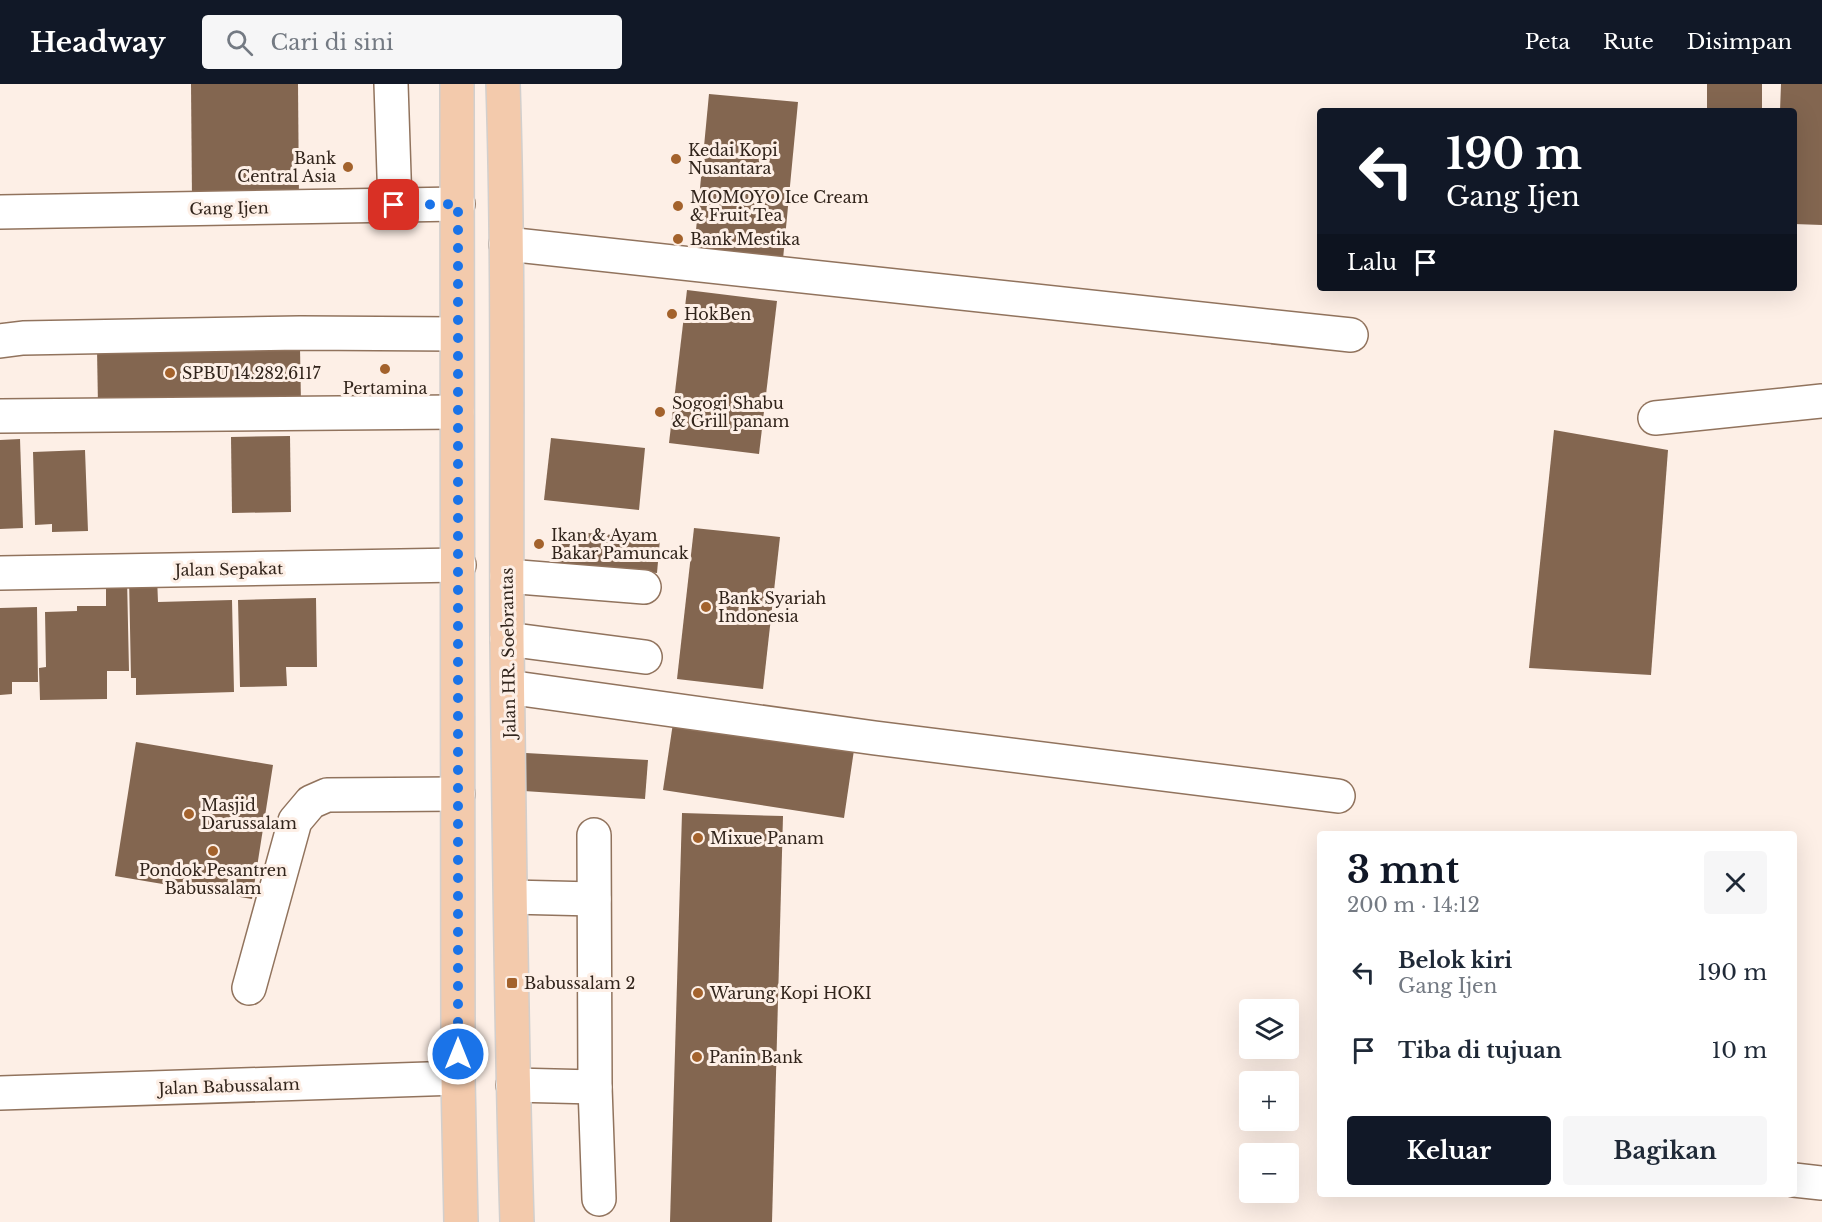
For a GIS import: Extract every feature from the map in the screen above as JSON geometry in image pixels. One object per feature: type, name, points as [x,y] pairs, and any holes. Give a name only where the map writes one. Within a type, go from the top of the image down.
[{"type":"main road","points":[[457,84],[458,1078],[461,1222]]},
{"type":"main road","name":"Jalan HR. Soebrantas","points":[[503,84],[506,244],[507,639],[516,1222]]},
{"type":"street","points":[[391,84],[394,205]]},
{"type":"street","name":"Gang Ijen","points":[[0,212],[458,204]]},
{"type":"street","points":[[506,244],[1350,335]]},
{"type":"street","points":[[0,341],[23,338],[300,333],[456,334]]},
{"type":"street","points":[[1656,418],[1822,401]]},
{"type":"street","points":[[0,416],[457,412]]},
{"type":"street","name":"Jalan Sepakat","points":[[0,573],[459,565]]},
{"type":"street","points":[[507,576],[644,587]]},
{"type":"street","points":[[507,639],[645,657]]},
{"type":"street","points":[[508,687],[875,738],[1338,796]]},
{"type":"street","points":[[249,988],[295,821],[311,802],[327,795],[458,794]]},
{"type":"street","points":[[594,835],[595,1087],[599,1199]]},
{"type":"street","points":[[511,897],[594,899]]},
{"type":"street","name":"Jalan Babussalam","points":[[0,1093],[458,1078]]},
{"type":"street","points":[[513,1085],[595,1087]]},
{"type":"street","points":[[1797,1180],[1822,1184]]},
{"type":"building","points":[[191,84],[298,84],[299,203],[192,200]]},
{"type":"building","points":[[1707,84],[1762,84],[1762,108],[1707,108]]},
{"type":"building","points":[[1781,84],[1822,84],[1822,225],[1797,224],[1797,108],[1780,108]]},
{"type":"building","points":[[709,94],[798,102],[783,259],[694,251]]},
{"type":"building","points":[[687,290],[777,301],[759,454],[669,443]]},
{"type":"building","points":[[300,348],[301,404],[98,406],[97,349]]},
{"type":"building","points":[[1554,430],[1668,450],[1651,675],[1529,668]]},
{"type":"building","points":[[290,436],[291,512],[232,513],[231,437]]},
{"type":"building","points":[[551,438],[645,448],[639,510],[544,500]]},
{"type":"building","points":[[20,439],[23,528],[0,529],[0,440]]},
{"type":"building","points":[[85,450],[88,531],[52,532],[52,524],[35,525],[33,452]]},
{"type":"building","points":[[694,528],[780,537],[763,689],[677,679]]},
{"type":"building","points":[[553,530],[660,539],[657,573],[551,564]]},
{"type":"building","points":[[129,577],[157,577],[158,602],[232,600],[234,692],[136,695],[136,678],[131,678]]},
{"type":"building","points":[[106,578],[127,578],[129,671],[107,671],[107,699],[40,700],[39,668],[46,667],[45,612],[77,611],[77,606],[106,606]]},
{"type":"building","points":[[316,598],[317,667],[286,667],[287,686],[240,687],[238,600]]},
{"type":"building","points":[[37,607],[38,682],[12,682],[12,694],[0,695],[0,608]]},
{"type":"building","points":[[673,723],[854,750],[844,818],[663,790]]},
{"type":"building","points":[[136,742],[273,765],[252,899],[115,876]]},
{"type":"building","points":[[526,753],[648,760],[645,799],[524,791]]},
{"type":"building","points":[[682,813],[783,816],[772,1222],[670,1222]]},
{"type":"place","name":"Kedai Kopi Nusantara","points":[[676,159]]},
{"type":"place","name":"Bank Central Asia","points":[[348,167]]},
{"type":"place","name":"MOMOYO Ice Cream & Fruit Tea","points":[[678,206]]},
{"type":"place","name":"Bank Mestika","points":[[678,239]]},
{"type":"place","name":"HokBen","points":[[672,314]]},
{"type":"place","name":"Pertamina","points":[[385,369]]},
{"type":"place","name":"SPBU 14.282.6117","points":[[170,373]]},
{"type":"place","name":"Sogogi Shabu & Grill panam","points":[[660,412]]},
{"type":"place","name":"Ikan & Ayam Bakar Pamuncak","points":[[539,544]]},
{"type":"place","name":"Bank Syariah Indonesia","points":[[706,607]]},
{"type":"place","name":"Masjid Darussalam","points":[[189,814]]},
{"type":"place","name":"Mixue Panam","points":[[698,838]]},
{"type":"place","name":"Pondok Pesantren Babussalam","points":[[213,851]]},
{"type":"place","name":"Babussalam 2","points":[[512,983]]},
{"type":"place","name":"Warung Kopi HOKI","points":[[698,993]]},
{"type":"place","name":"Panin Bank","points":[[697,1057]]},
{"type":"route","points":[[394,205],[458,204],[456,334],[459,565],[458,1054]]}]
